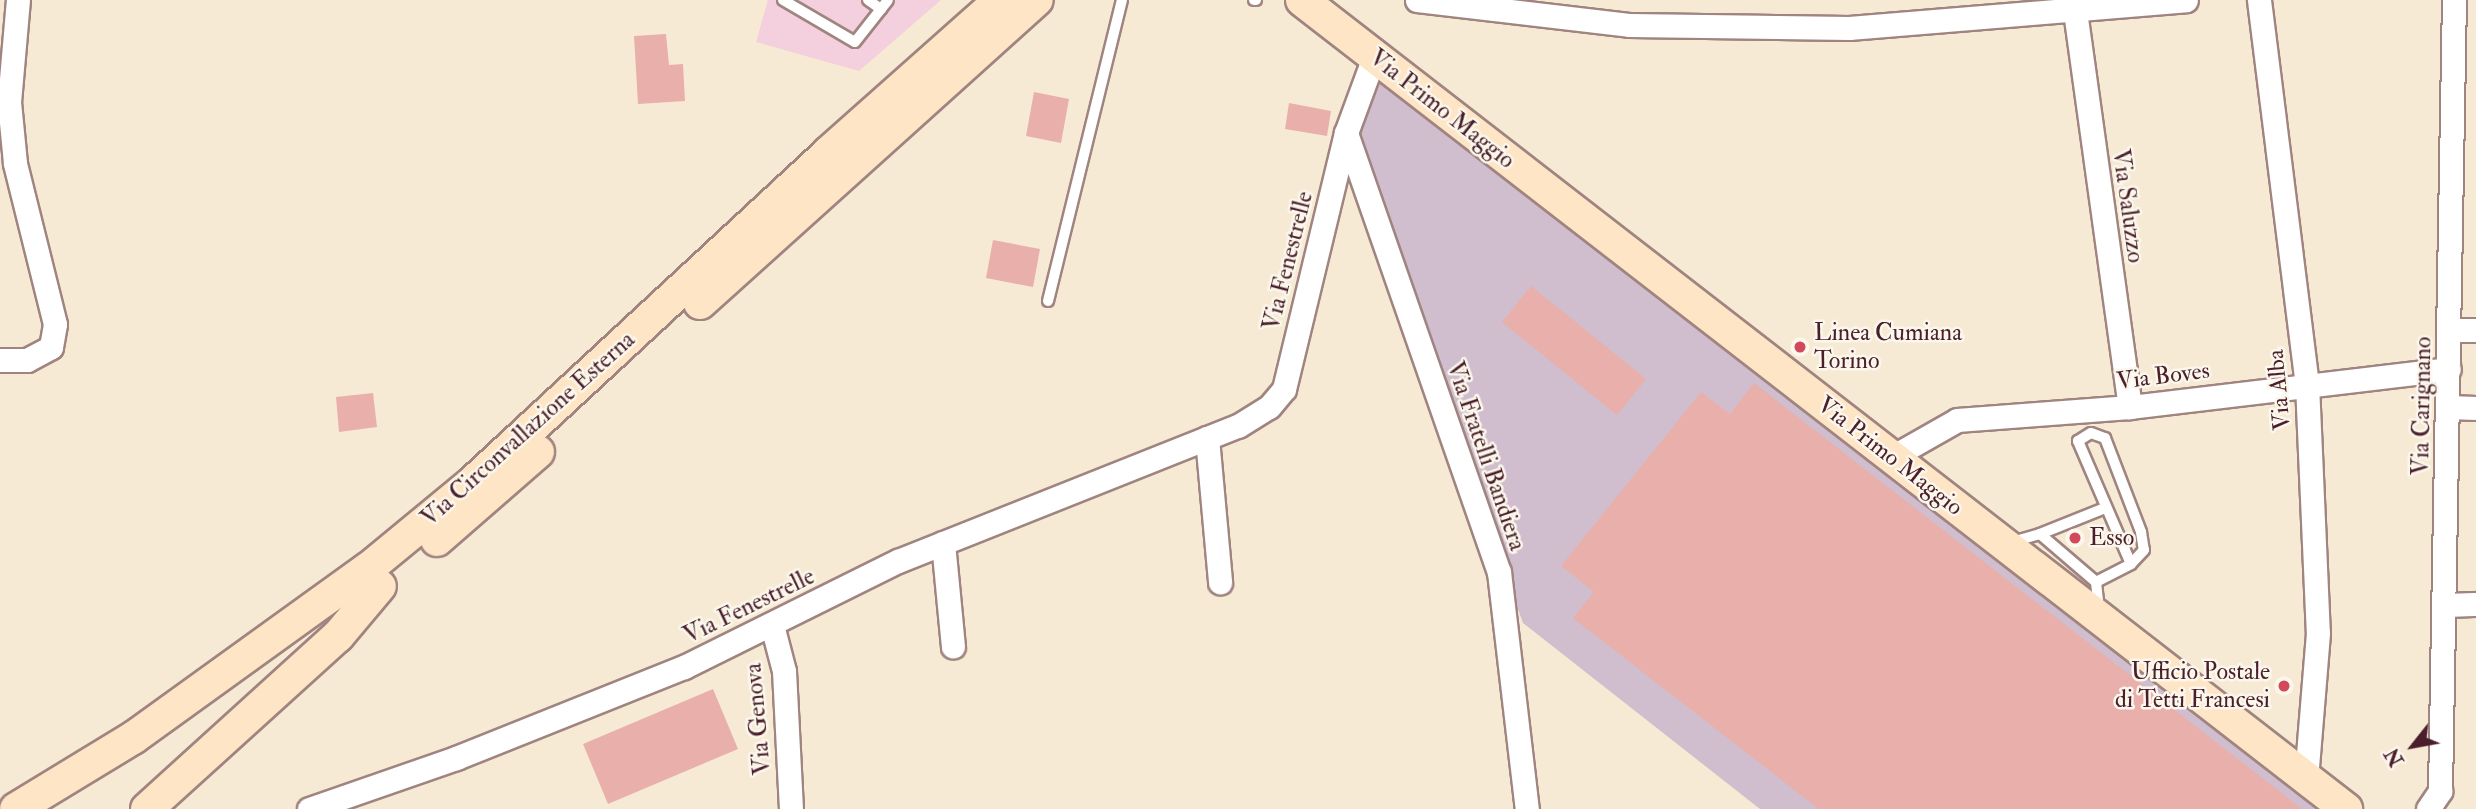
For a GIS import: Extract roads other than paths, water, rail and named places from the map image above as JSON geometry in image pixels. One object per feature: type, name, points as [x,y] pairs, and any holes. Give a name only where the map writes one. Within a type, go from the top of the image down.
[{"type":"main road","name":"Via Circonvallazione Esterna","points":[[16,809],[134,738],[389,551],[471,484],[1000,0]]},
{"type":"main road","name":"Via Circonvallazione Esterna","points":[[56,809],[143,757],[380,586],[485,501],[1037,0]]},
{"type":"main road","name":"Via Primo Maggio","points":[[1302,0],[2346,809]]},
{"type":"main road","points":[[147,809],[338,636],[380,586]]},
{"type":"street","points":[[0,360],[27,360],[51,347],[55,324],[15,163],[9,102],[18,0]]},
{"type":"street","points":[[1417,0],[1629,25],[1849,28],[2186,0]]},
{"type":"street","name":"Via Alba","points":[[2259,0],[2308,384],[2318,634],[2306,778]]},
{"type":"street","name":"Via Carignano","points":[[2428,809],[2440,791],[2454,0]]},
{"type":"street","name":"Via Saluzzo","points":[[2075,11],[2130,407]]},
{"type":"street","name":"Via Fenestrelle","points":[[309,809],[456,758],[684,667],[943,543],[1207,438],[1269,407],[1284,389],[1346,132],[1374,57]]},
{"type":"street","name":"Via Fratelli Bandiera","points":[[1346,132],[1499,572],[1527,809]]},
{"type":"street","points":[[2449,330],[2476,330]]},
{"type":"street","name":"Via Boves","points":[[1892,457],[1957,419],[2130,407],[2449,369]]},
{"type":"street","points":[[2448,407],[2476,408]]},
{"type":"street","points":[[1207,438],[1220,582]]},
{"type":"street","points":[[943,543],[953,647]]},
{"type":"street","points":[[2444,605],[2476,604]]},
{"type":"street","name":"Via Genova","points":[[772,625],[785,671],[792,809]]},
{"type":"lane","points":[[783,0],[855,43],[885,5],[868,0]]},
{"type":"lane","points":[[1048,301],[1122,0]]},
{"type":"lane","points":[[2096,582],[2131,564],[2144,550],[2141,532],[2105,438],[2091,433],[2078,441],[2131,564]]},
{"type":"lane","points":[[2003,544],[2040,534],[2105,508]]},
{"type":"lane","points":[[2040,534],[2096,582],[2100,619]]},
{"type":"place","name":"Linea Cumiana Torino","points":[[1800,347]]},
{"type":"place","name":"Esso","points":[[2075,538]]},
{"type":"place","name":"Ufficio Postale di Tetti Francesi","points":[[2284,686]]}]
